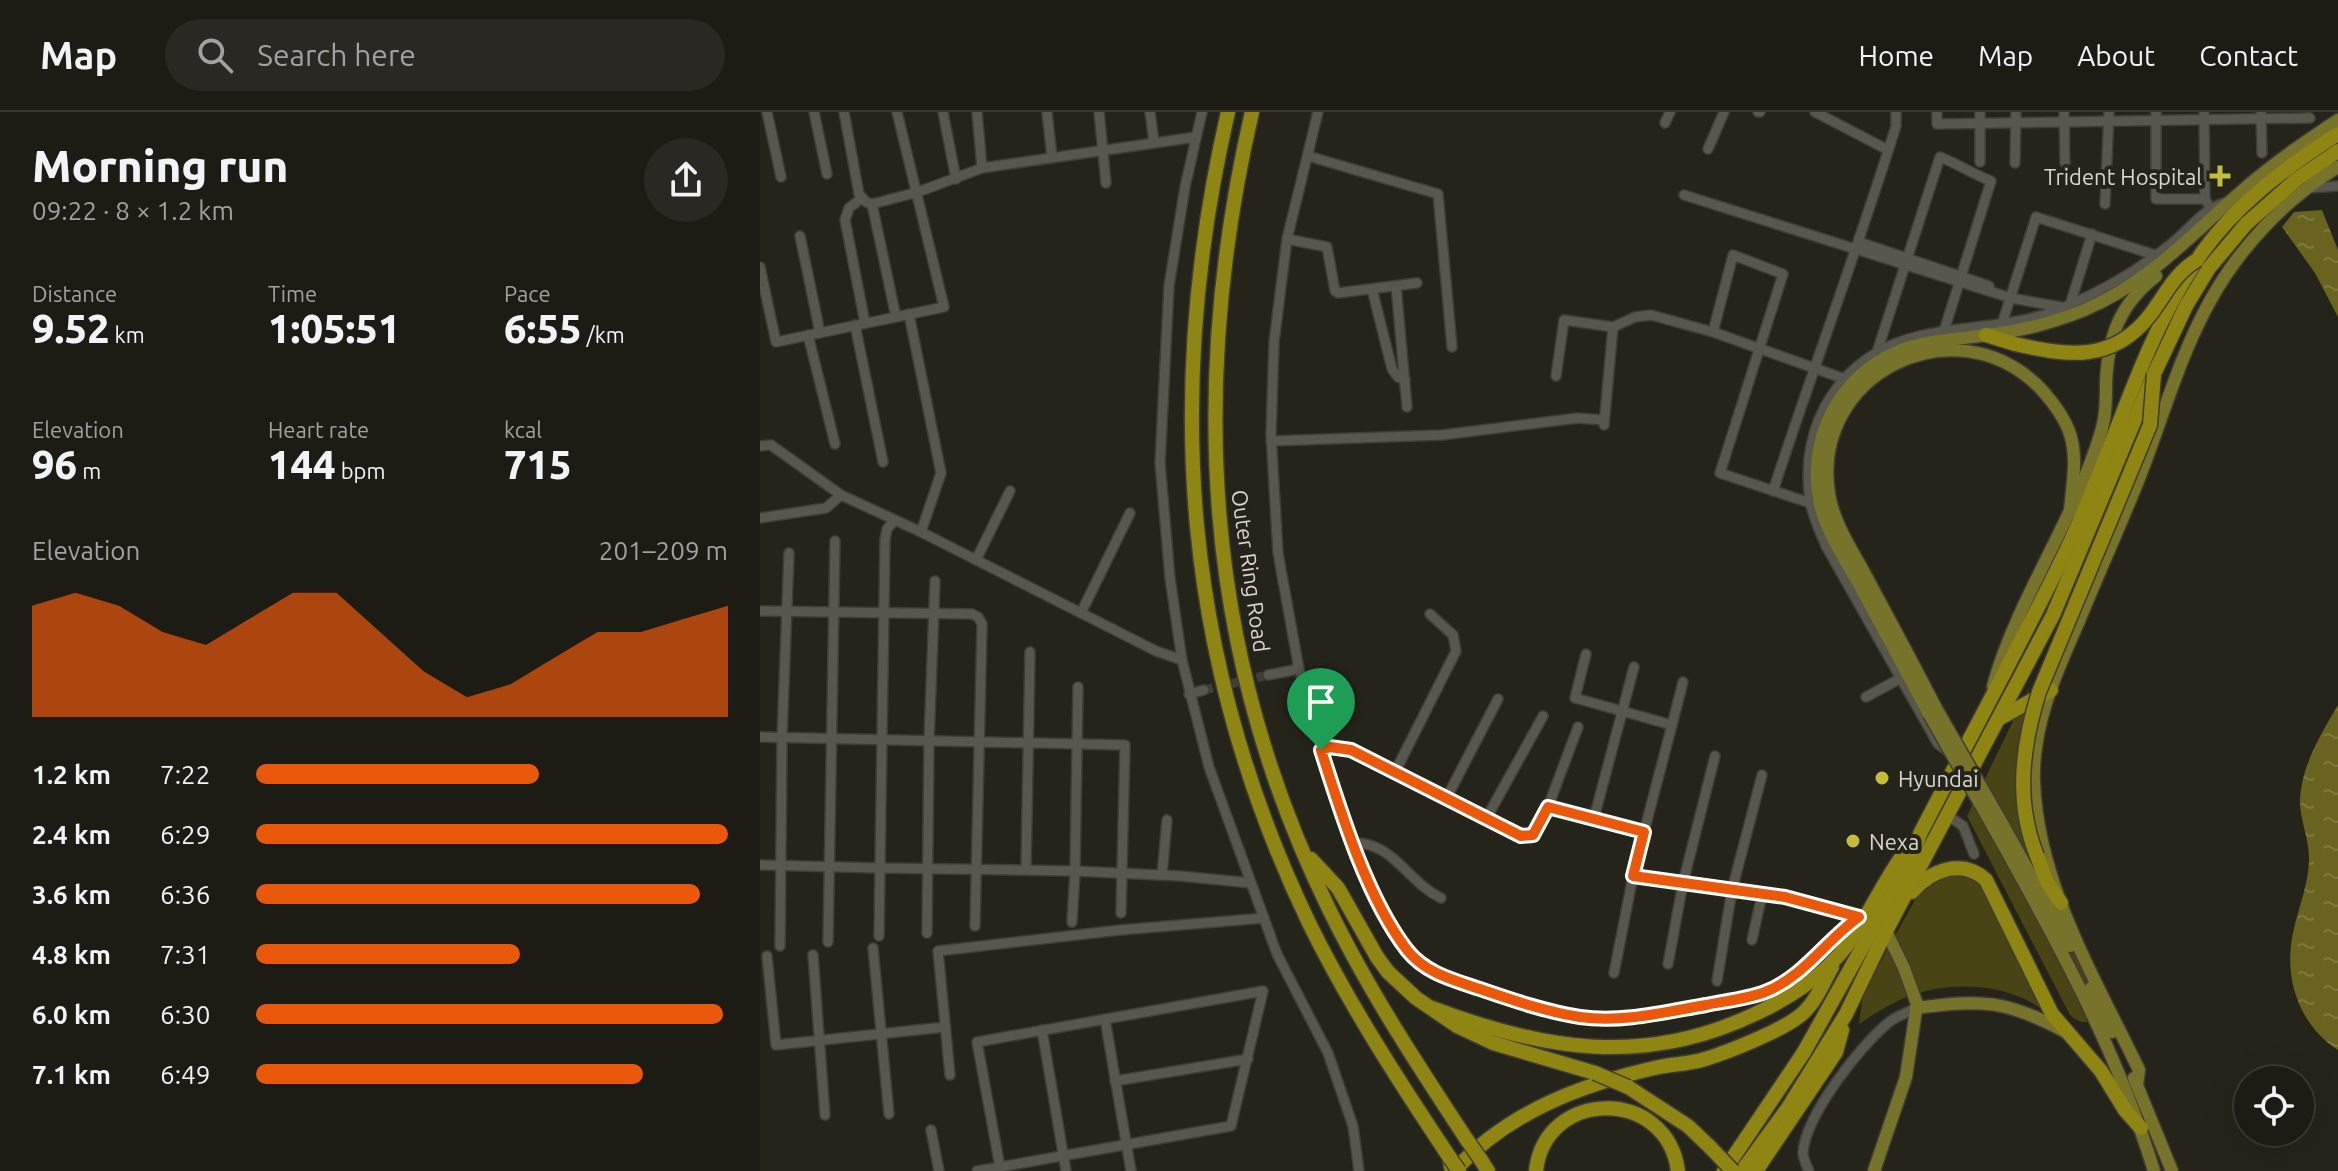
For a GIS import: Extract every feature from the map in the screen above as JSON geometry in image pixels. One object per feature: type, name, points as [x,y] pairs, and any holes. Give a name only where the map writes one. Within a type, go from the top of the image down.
[{"type":"highway","name":"Outer Ring Road","points":[[1228,112],[1206,222],[1192,350],[1191,454],[1203,584],[1232,720],[1280,859],[1311,925],[1353,1004],[1454,1168]]},
{"type":"highway","name":"Outer Ring Road","points":[[1252,112],[1229,225],[1218,315],[1214,453],[1226,581],[1254,713],[1302,850],[1337,926],[1374,993],[1484,1166]]},
{"type":"highway","points":[[1724,1171],[1804,1052],[1906,869],[1921,832],[2067,549],[2150,350],[2197,260],[2247,201],[2313,149],[2338,134]]},
{"type":"highway","points":[[1742,1171],[1788,1108],[1846,1014],[1886,931],[2053,615],[2154,374],[2186,306],[2209,268],[2246,224],[2297,179],[2338,151]]},
{"type":"highway","points":[[1986,335],[2071,355],[2110,346],[2138,329],[2179,272],[2197,260]]},
{"type":"highway","points":[[2061,903],[2047,882],[2037,856],[2024,801],[2027,732],[2039,692],[2150,425],[2154,374]]},
{"type":"highway","points":[[2000,718],[2051,690]]},
{"type":"highway","points":[[1943,790],[1957,797]]},
{"type":"highway","points":[[1454,1168],[1490,1137],[1541,1105],[1584,1087],[1663,1066],[1704,1059],[1794,1020],[1812,1003],[1905,851],[1921,832]]},
{"type":"highway","points":[[1302,850],[1338,888],[1377,957],[1409,992],[1493,1043],[1595,1073],[1628,1087],[1688,1126],[1733,1171]]},
{"type":"highway","points":[[1898,909],[1923,879],[1934,872],[1955,868],[1978,873],[1986,880],[2052,1014],[2101,1071],[2125,1110],[2141,1128]]},
{"type":"highway","points":[[1472,1028],[1589,1048],[1674,1043],[1723,1029],[1775,1005],[1810,982],[1838,957]]},
{"type":"highway","points":[[1757,1169],[1836,1052],[1846,1014]]},
{"type":"highway","points":[[1536,1171],[1543,1145],[1555,1130],[1571,1117],[1605,1107],[1625,1109],[1657,1127],[1672,1147],[1678,1171]]},
{"type":"main road","points":[[2172,1171],[2137,1085],[2063,932],[1999,828],[1825,521],[1818,491],[1821,434],[1849,386],[1872,366],[1915,346],[2038,326],[2108,298],[2154,270],[2232,200],[2310,138],[2338,120]]},
{"type":"main road","points":[[2137,1085],[2139,1070],[2068,922],[2037,824],[2034,781],[2039,722],[2141,475],[2176,373],[2210,300],[2246,249],[2276,214],[2306,188],[2338,167]]},
{"type":"main road","points":[[1990,697],[2001,657],[2070,512],[2105,418],[2107,362],[2111,339],[2120,318],[2134,295],[2221,217],[2232,200]]},
{"type":"main road","points":[[1933,712],[1833,512],[1828,485],[1828,459],[1835,428],[1849,402],[1882,371],[1911,357],[1964,350],[1999,359],[2033,381],[2065,422],[2074,463],[2070,512]]},
{"type":"main road","points":[[1999,828],[2074,975],[2141,1128],[2154,1171]]},
{"type":"main road","points":[[1874,1171],[1906,1077],[1917,1004],[1886,931]]},
{"type":"main road","points":[[1916,1008],[1959,1002],[1993,1003],[2026,1011],[2067,1033]]},
{"type":"street","points":[[767,112],[781,177]]},
{"type":"street","points":[[814,112],[827,174]]},
{"type":"street","points":[[844,112],[862,198],[872,204],[918,192],[982,168],[1196,137]]},
{"type":"street","points":[[760,267],[776,342],[944,307],[897,112]]},
{"type":"street","points":[[943,112],[956,179]]},
{"type":"street","points":[[977,112],[982,168]]},
{"type":"street","points":[[1047,112],[1052,157]]},
{"type":"street","points":[[1099,112],[1106,183]]},
{"type":"street","points":[[1150,112],[1154,142]]},
{"type":"street","points":[[1202,112],[1185,187],[1169,286],[1160,463],[1170,578],[1182,660],[1209,767],[1277,954],[1328,1053],[1353,1126],[1359,1171]]},
{"type":"street","points":[[1318,112],[1287,239],[1274,342],[1271,441],[1278,553],[1299,669],[1321,750],[1353,843],[1382,910],[1408,951],[1423,966],[1441,976],[1499,995],[1580,1017],[1641,1017],[1765,993],[1798,974],[1845,927],[1863,917]]},
{"type":"street","points":[[1665,123],[1670,112]]},
{"type":"street","points":[[1708,149],[1724,112]]},
{"type":"street","points":[[1815,112],[1888,150]]},
{"type":"street","points":[[1773,491],[1858,245],[1896,126],[1896,112]]},
{"type":"street","points":[[1937,112],[1937,124],[1980,123],[2016,117],[2310,115],[2310,138]]},
{"type":"street","points":[[1980,112],[1980,162]]},
{"type":"street","points":[[2261,115],[2262,153]]},
{"type":"street","points":[[2105,204],[2109,116]]},
{"type":"street","points":[[2156,116],[2156,199],[2208,203],[2232,200]]},
{"type":"street","points":[[1959,758],[1938,744],[1826,546],[1810,503],[1808,484],[1811,443],[1819,415],[1845,379],[1878,349],[1916,336],[2002,324],[2068,306],[2117,282],[2172,243],[2208,203],[2204,116]]},
{"type":"street","points":[[2015,163],[2016,117]]},
{"type":"street","points":[[2064,117],[2065,163]]},
{"type":"street","points":[[1308,156],[1438,194],[1452,347]]},
{"type":"street","points":[[1878,349],[1940,157],[1991,181],[1944,331]]},
{"type":"street","points":[[2306,188],[2338,186]]},
{"type":"street","points":[[1684,195],[1858,245],[2015,297],[2068,306]]},
{"type":"street","points":[[862,198],[849,208],[845,220],[883,462]]},
{"type":"street","points":[[872,204],[896,317]]},
{"type":"street","points":[[2002,324],[2015,297],[2036,217],[2155,255]]},
{"type":"street","points":[[2068,306],[2092,234]]},
{"type":"street","points":[[800,236],[820,333]]},
{"type":"street","points":[[1287,239],[1327,247],[1335,291],[1338,293],[1417,283]]},
{"type":"street","points":[[1713,332],[1733,255],[1783,274],[1720,473],[1810,503]]},
{"type":"street","points":[[1396,286],[1407,407]]},
{"type":"street","points":[[1372,289],[1392,369],[1405,380]]},
{"type":"street","points":[[909,314],[941,473],[921,532]]},
{"type":"street","points":[[1556,376],[1564,320],[1613,327],[1635,317],[1651,315],[1713,332],[1845,379]]},
{"type":"street","points":[[1271,441],[1442,435],[1578,418],[1604,422],[1613,327]]},
{"type":"street","points":[[808,335],[835,444]]},
{"type":"street","points":[[760,446],[771,445],[841,495],[921,532],[1169,658],[1182,660]]},
{"type":"street","points":[[976,560],[1010,491]]},
{"type":"street","points":[[760,518],[826,508],[841,495]]},
{"type":"street","points":[[1081,613],[1130,513]]},
{"type":"street","points":[[879,936],[885,540],[887,529],[895,520]]},
{"type":"street","points":[[828,942],[835,541]]},
{"type":"street","points":[[780,946],[782,737],[789,553]]},
{"type":"street","points":[[927,933],[935,581]]},
{"type":"street","points":[[760,611],[972,614],[978,617],[982,624],[981,740],[975,926]]},
{"type":"street","points":[[1394,774],[1456,651],[1453,635],[1430,614]]},
{"type":"street","points":[[1026,869],[1030,652]]},
{"type":"street","points":[[1586,654],[1575,698],[1672,725]]},
{"type":"street","points":[[1594,818],[1634,667]]},
{"type":"street","points":[[1268,675],[1299,669]]},
{"type":"street","points":[[1866,697],[1901,678]]},
{"type":"street","points":[[1614,973],[1633,876],[1683,682]]},
{"type":"street","points":[[1072,922],[1078,687]]},
{"type":"street","points":[[1189,694],[1204,690]]},
{"type":"street","points":[[1446,799],[1498,699]]},
{"type":"street","points":[[1486,819],[1543,716]]},
{"type":"street","points":[[1321,750],[1340,747],[1351,750],[1394,774],[1528,837],[1533,835],[1548,807],[1578,727]]},
{"type":"street","points":[[760,737],[1123,744],[1126,747],[1121,913]]},
{"type":"street","points":[[1668,964],[1683,883],[1715,756]]},
{"type":"street","points":[[1717,981],[1732,890],[1762,775]]},
{"type":"street","points":[[1548,807],[1644,832]]},
{"type":"street","points":[[1947,815],[1963,826],[1974,854]]},
{"type":"street","points":[[1162,875],[1167,820]]},
{"type":"street","points":[[1353,843],[1382,848],[1422,888],[1441,898]]},
{"type":"street","points":[[760,865],[1120,872],[1251,883]]},
{"type":"street","points":[[1633,876],[1785,897],[1863,917]]},
{"type":"street","points":[[1752,940],[1762,895]]},
{"type":"street","points":[[950,1075],[938,951],[1120,930],[1264,918]]},
{"type":"street","points":[[873,948],[889,1114]]},
{"type":"street","points":[[813,955],[825,1115]]},
{"type":"street","points":[[767,956],[776,1045],[945,1027]]},
{"type":"street","points":[[977,1171],[1000,1169],[1231,1126],[1263,991],[977,1042],[1000,1169]]},
{"type":"street","points":[[1809,1171],[1803,1155],[1810,1127],[1829,1094],[1863,1047],[1891,1020],[1916,1008]]},
{"type":"street","points":[[1105,1019],[1131,1171]]},
{"type":"street","points":[[1042,1030],[1066,1171]]},
{"type":"street","points":[[1115,1081],[1248,1059]]},
{"type":"street","points":[[931,1130],[939,1171]]},
{"type":"shaded area","points":[[2029,688],[2018,748],[2018,788],[2110,1016],[2089,1022],[2070,1015],[1967,816]]},
{"type":"shaded area","points":[[1964,874],[1976,877],[1986,893],[2040,1008],[2014,995],[1985,988],[1940,988],[1908,996],[1859,1024],[1863,993],[1915,900],[1934,878]]},
{"type":"water","points":[[2322,210],[2338,250],[2338,317],[2315,273],[2282,227],[2294,212]]},
{"type":"water","points":[[2338,705],[2338,1050],[2306,1018],[2294,990],[2290,960],[2309,861],[2300,808],[2301,788],[2313,751]]},
{"type":"tunnel","points":[[1204,690],[1268,675]]},
{"type":"place","name":"Trident Hospital","points":[[2220,176]]},
{"type":"place","name":"Hyundai","points":[[1882,778]]},
{"type":"place","name":"Nexa","points":[[1853,841]]},
{"type":"route","points":[[1340,747],[1351,750],[1521,836],[1533,835],[1548,807],[1644,832],[1633,876],[1785,897],[1859,917],[1798,974],[1765,993],[1641,1017],[1580,1017],[1499,995],[1441,976],[1423,966],[1408,951],[1382,910],[1343,821],[1321,750],[1340,747]]}]
